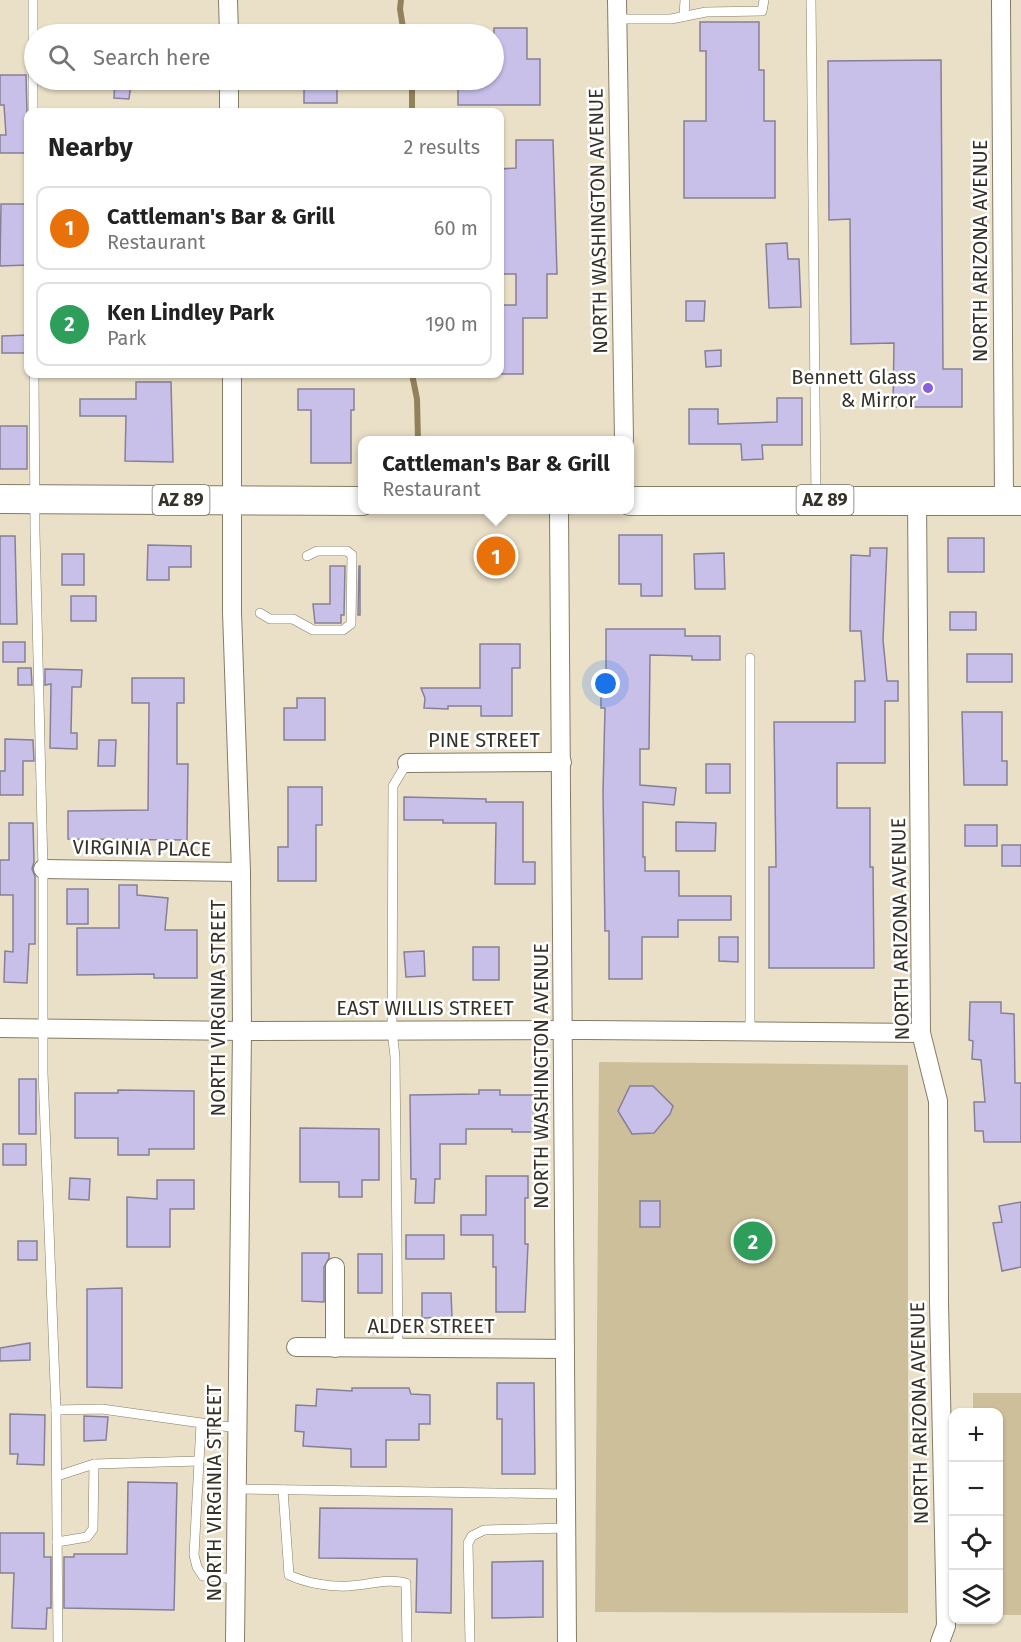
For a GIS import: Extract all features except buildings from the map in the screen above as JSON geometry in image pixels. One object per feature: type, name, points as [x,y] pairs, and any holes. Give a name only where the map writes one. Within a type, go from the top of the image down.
[{"type":"main road","name":"AZ 89","points":[[634,501],[917,499],[1012,501]]},
{"type":"main road","name":"AZ 89","points":[[0,500],[358,501]]},
{"type":"street","points":[[228,0],[229,24]]},
{"type":"street","name":"NORTH WASHINGTON AVENUE","points":[[617,0],[624,436]]},
{"type":"street","name":"NORTH ARIZONA AVENUE","points":[[1001,0],[1012,501]]},
{"type":"street","points":[[229,90],[230,108]]},
{"type":"street","name":"NORTH VIRGINIA STREET","points":[[232,378],[232,612],[242,1031],[236,1642]]},
{"type":"street","name":"NORTH ARIZONA AVENUE","points":[[917,499],[921,1033],[938,1101],[939,1303],[946,1626],[940,1642]]},
{"type":"street","name":"NORTH WASHINGTON AVENUE","points":[[559,514],[567,1642]]},
{"type":"street","name":"PINE STREET","points":[[407,763],[562,762]]},
{"type":"street","name":"VIRGINIA PLACE","points":[[44,869],[240,872]]},
{"type":"street","name":"EAST WILLIS STREET","points":[[0,1028],[921,1033]]},
{"type":"street","points":[[335,1267],[335,1348]]},
{"type":"street","name":"ALDER STREET","points":[[296,1347],[565,1349]]},
{"type":"lane","points":[[33,0],[33,24]]},
{"type":"lane","points":[[684,16],[685,0]]},
{"type":"lane","points":[[617,19],[671,19],[706,12],[762,11],[764,0]]},
{"type":"lane","points":[[811,0],[816,500]]},
{"type":"lane","points":[[33,90],[33,108]]},
{"type":"lane","points":[[34,378],[44,869],[43,1028],[57,1410],[58,1642]]},
{"type":"lane","points":[[260,613],[270,619],[293,619],[313,630],[343,630],[351,624],[351,555],[347,551],[317,551],[307,556]]},
{"type":"lane","points":[[750,658],[750,1031]]},
{"type":"lane","points":[[398,1348],[395,1057],[392,1030],[393,786],[407,763]]},
{"type":"lane","points":[[57,1410],[102,1409],[237,1428]]},
{"type":"lane","points":[[201,1424],[194,1555],[202,1576],[236,1579]]},
{"type":"lane","points":[[57,1476],[94,1464],[110,1462],[199,1461]]},
{"type":"lane","points":[[57,1542],[87,1537],[93,1529],[94,1464]]},
{"type":"lane","points":[[237,1489],[566,1494]]},
{"type":"lane","points":[[283,1490],[289,1575],[303,1582],[346,1586],[397,1580],[406,1583],[407,1642]]},
{"type":"lane","points":[[470,1642],[468,1544],[472,1536],[484,1530],[567,1528]]},
{"type":"shaded area","points":[[599,1062],[908,1065],[908,1613],[595,1612]]},
{"type":"shaded area","points":[[973,1393],[1021,1393],[1021,1615],[1003,1615],[1003,1408],[973,1408]]},
{"type":"waterway","points":[[401,0],[402,24]]},
{"type":"waterway","points":[[412,90],[412,108]]},
{"type":"waterway","points":[[413,378],[417,399],[418,436]]},
{"type":"place","name":"Bennett Glass & Mirror","points":[[928,388]]},
{"type":"place","name":"Cattleman's Bar & Grill","points":[[496,556]]},
{"type":"place","name":"Ken Lindley Park","points":[[753,1241]]}]
